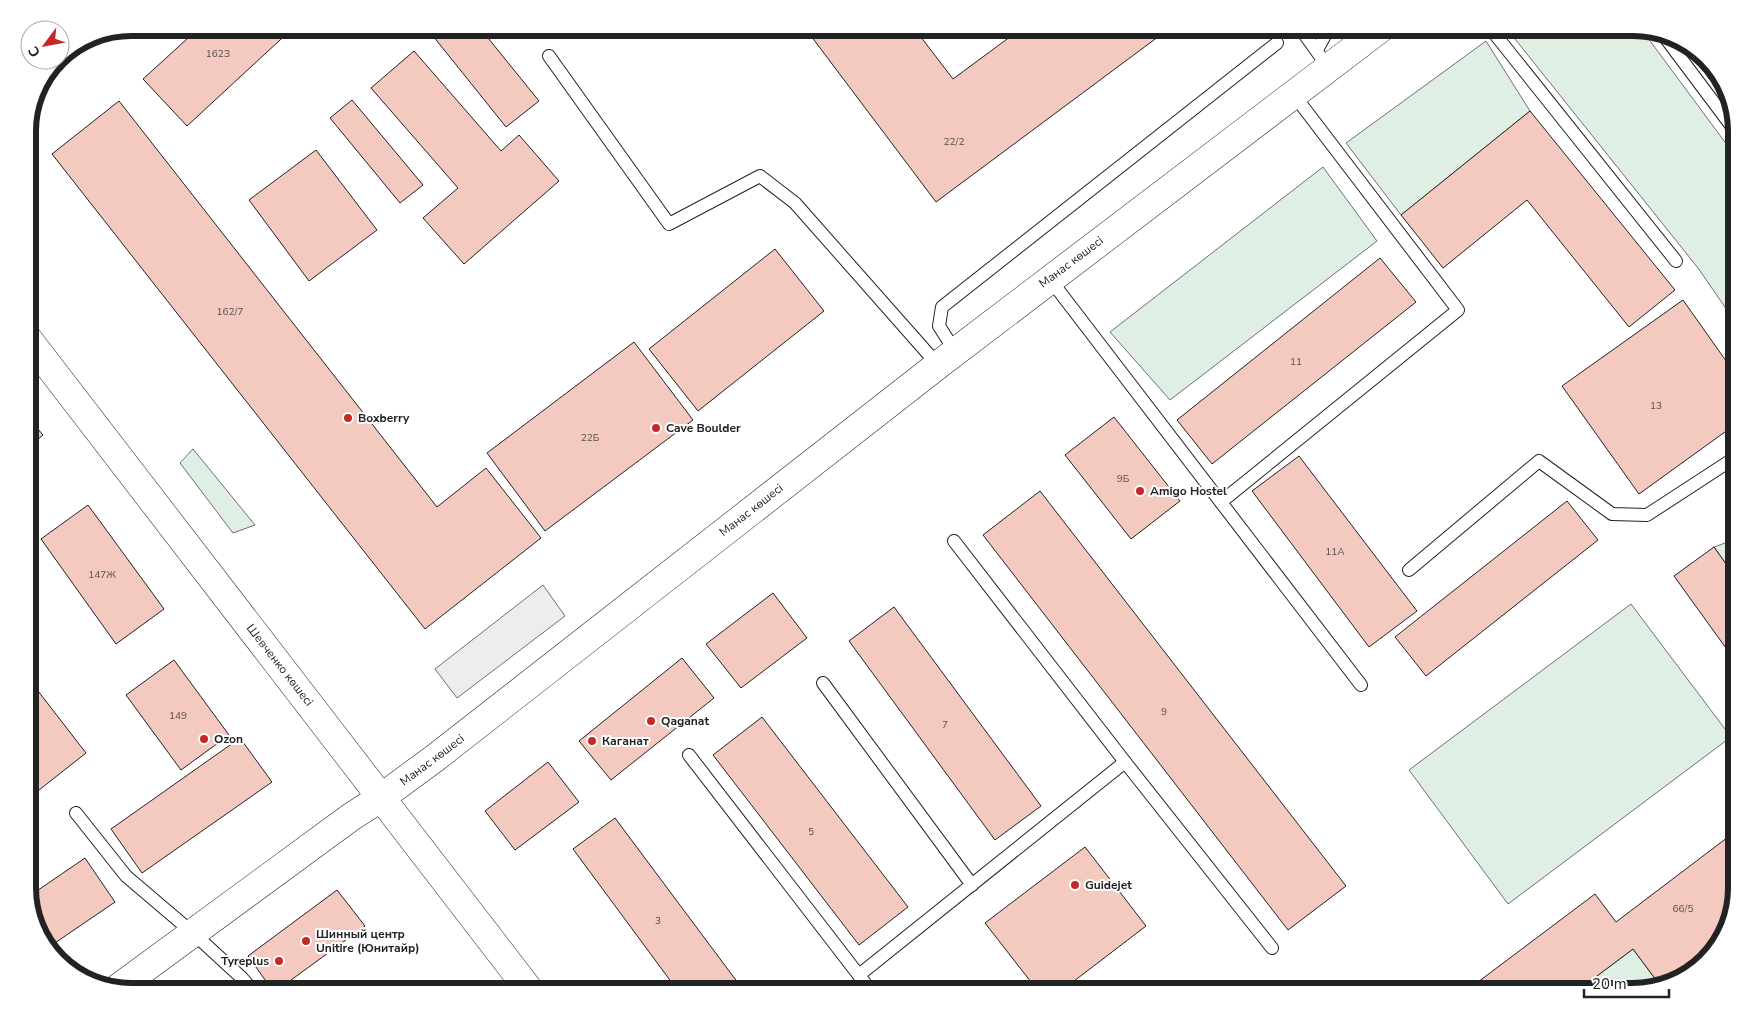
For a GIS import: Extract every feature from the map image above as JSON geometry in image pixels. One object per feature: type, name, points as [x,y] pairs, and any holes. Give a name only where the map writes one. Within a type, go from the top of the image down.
[{"type":"street","name":"Манас көшесі","points":[[125,983],[351,817],[435,758],[1049,278],[1294,95],[1323,58],[1366,36]]},
{"type":"street","name":"Шевченко көшесі","points":[[36,349],[523,983]]},
{"type":"lane","points":[[1306,36],[1323,58]]},
{"type":"lane","points":[[1323,58],[1327,36]]},
{"type":"lane","points":[[1496,36],[1676,262]]},
{"type":"lane","points":[[946,358],[939,326],[942,307],[1277,43]]},
{"type":"lane","points":[[1669,43],[1727,120]]},
{"type":"lane","points":[[549,56],[669,224],[760,176],[795,203],[946,358]]},
{"type":"lane","points":[[1221,502],[1458,310],[1294,95]]},
{"type":"lane","points":[[1049,278],[1361,686]]},
{"type":"lane","points":[[1408,570],[1539,461],[1612,514],[1648,515],[1728,464]]},
{"type":"lane","points":[[954,542],[1124,762],[1272,948]]},
{"type":"lane","points":[[823,683],[972,885]]},
{"type":"lane","points":[[689,755],[865,983]]},
{"type":"lane","points":[[859,975],[1124,762]]},
{"type":"lane","points":[[76,813],[126,876],[193,933],[246,983]]},
{"type":"green space","points":[[1513,36],[1647,37],[1728,146],[1728,311],[1698,268]]},
{"type":"green space","points":[[1486,41],[1530,111],[1401,215],[1346,143]]},
{"type":"green space","points":[[1323,167],[1377,241],[1170,400],[1110,332]]},
{"type":"green space","points":[[193,449],[255,525],[233,533],[180,463]]},
{"type":"green space","points":[[1728,542],[1728,567],[1714,547]]},
{"type":"green space","points":[[1631,604],[1728,733],[1728,739],[1508,904],[1409,770]]},
{"type":"green space","points":[[1633,949],[1656,980],[1633,983],[1588,983]]},
{"type":"shaded area","points":[[543,585],[565,616],[457,698],[435,669]]},
{"type":"building","points":[[190,36],[284,36],[187,126],[143,79]]},
{"type":"building","points":[[433,36],[486,36],[539,101],[506,127]]},
{"type":"building","points":[[811,36],[920,36],[953,79],[1011,36],[1159,36],[936,202]]},
{"type":"building","points":[[414,51],[501,151],[519,135],[559,181],[464,264],[423,218],[458,188],[371,88]]},
{"type":"building","points":[[352,100],[423,185],[400,203],[330,118]]},
{"type":"building","points":[[119,101],[437,507],[486,468],[541,538],[425,629],[52,154]]},
{"type":"building","points":[[1530,111],[1675,290],[1629,327],[1527,200],[1443,268],[1401,215]]},
{"type":"building","points":[[316,150],[377,230],[309,281],[249,200]]},
{"type":"building","points":[[775,249],[824,311],[698,411],[649,349]]},
{"type":"building","points":[[1380,258],[1416,302],[1212,464],[1177,420]]},
{"type":"building","points":[[1683,300],[1728,364],[1728,430],[1639,494],[1562,386]]},
{"type":"building","points":[[634,342],[693,420],[545,531],[487,453]]},
{"type":"building","points":[[1114,417],[1180,501],[1131,539],[1065,455]]},
{"type":"building","points":[[36,427],[43,435],[36,441]]},
{"type":"building","points":[[1299,456],[1417,611],[1369,647],[1252,491]]},
{"type":"building","points":[[1040,491],[1346,886],[1288,930],[983,535]]},
{"type":"building","points":[[1567,501],[1598,540],[1426,676],[1395,637]]},
{"type":"building","points":[[88,505],[164,609],[116,644],[41,539]]},
{"type":"building","points":[[1714,547],[1728,567],[1728,651],[1674,576]]},
{"type":"building","points":[[773,593],[807,638],[741,688],[706,644]]},
{"type":"building","points":[[894,607],[1041,806],[995,840],[849,641]]},
{"type":"building","points":[[682,658],[714,698],[611,780],[579,741]]},
{"type":"building","points":[[174,660],[229,735],[181,770],[126,695]]},
{"type":"building","points":[[36,688],[86,753],[36,792]]},
{"type":"building","points":[[762,717],[908,907],[859,945],[713,755]]},
{"type":"building","points":[[240,738],[272,782],[142,873],[111,829]]},
{"type":"building","points":[[548,762],[579,802],[515,850],[485,811]]},
{"type":"building","points":[[615,818],[738,983],[672,983],[573,849]]},
{"type":"building","points":[[1728,837],[1728,888],[1725,913],[1708,946],[1691,963],[1680,970],[1656,980],[1633,949],[1588,983],[1477,983],[1595,894],[1616,922]]},
{"type":"building","name":"Guidejet","points":[[1085,847],[1146,926],[1071,983],[1032,983],[985,923]]},
{"type":"building","points":[[85,858],[115,902],[54,943],[41,919],[36,892]]},
{"type":"building","name":"Шинный центр Unitire (Юнитайр)","points":[[337,890],[365,926],[287,983],[267,983],[248,956]]},
{"type":"place","name":"Boxberry","points":[[348,418]]},
{"type":"place","name":"Cave Boulder","points":[[656,428]]},
{"type":"place","name":"Amigo Hostel","points":[[1140,491]]},
{"type":"place","name":"Qaganat","points":[[651,721]]},
{"type":"place","name":"Ozon","points":[[204,739]]},
{"type":"place","name":"Каганат","points":[[592,741]]},
{"type":"place","name":"Guidejet","points":[[1075,885]]},
{"type":"place","name":"Шинный центр Unitire (Юнитайр)","points":[[306,941]]},
{"type":"place","name":"Tyreplus","points":[[279,961]]}]
